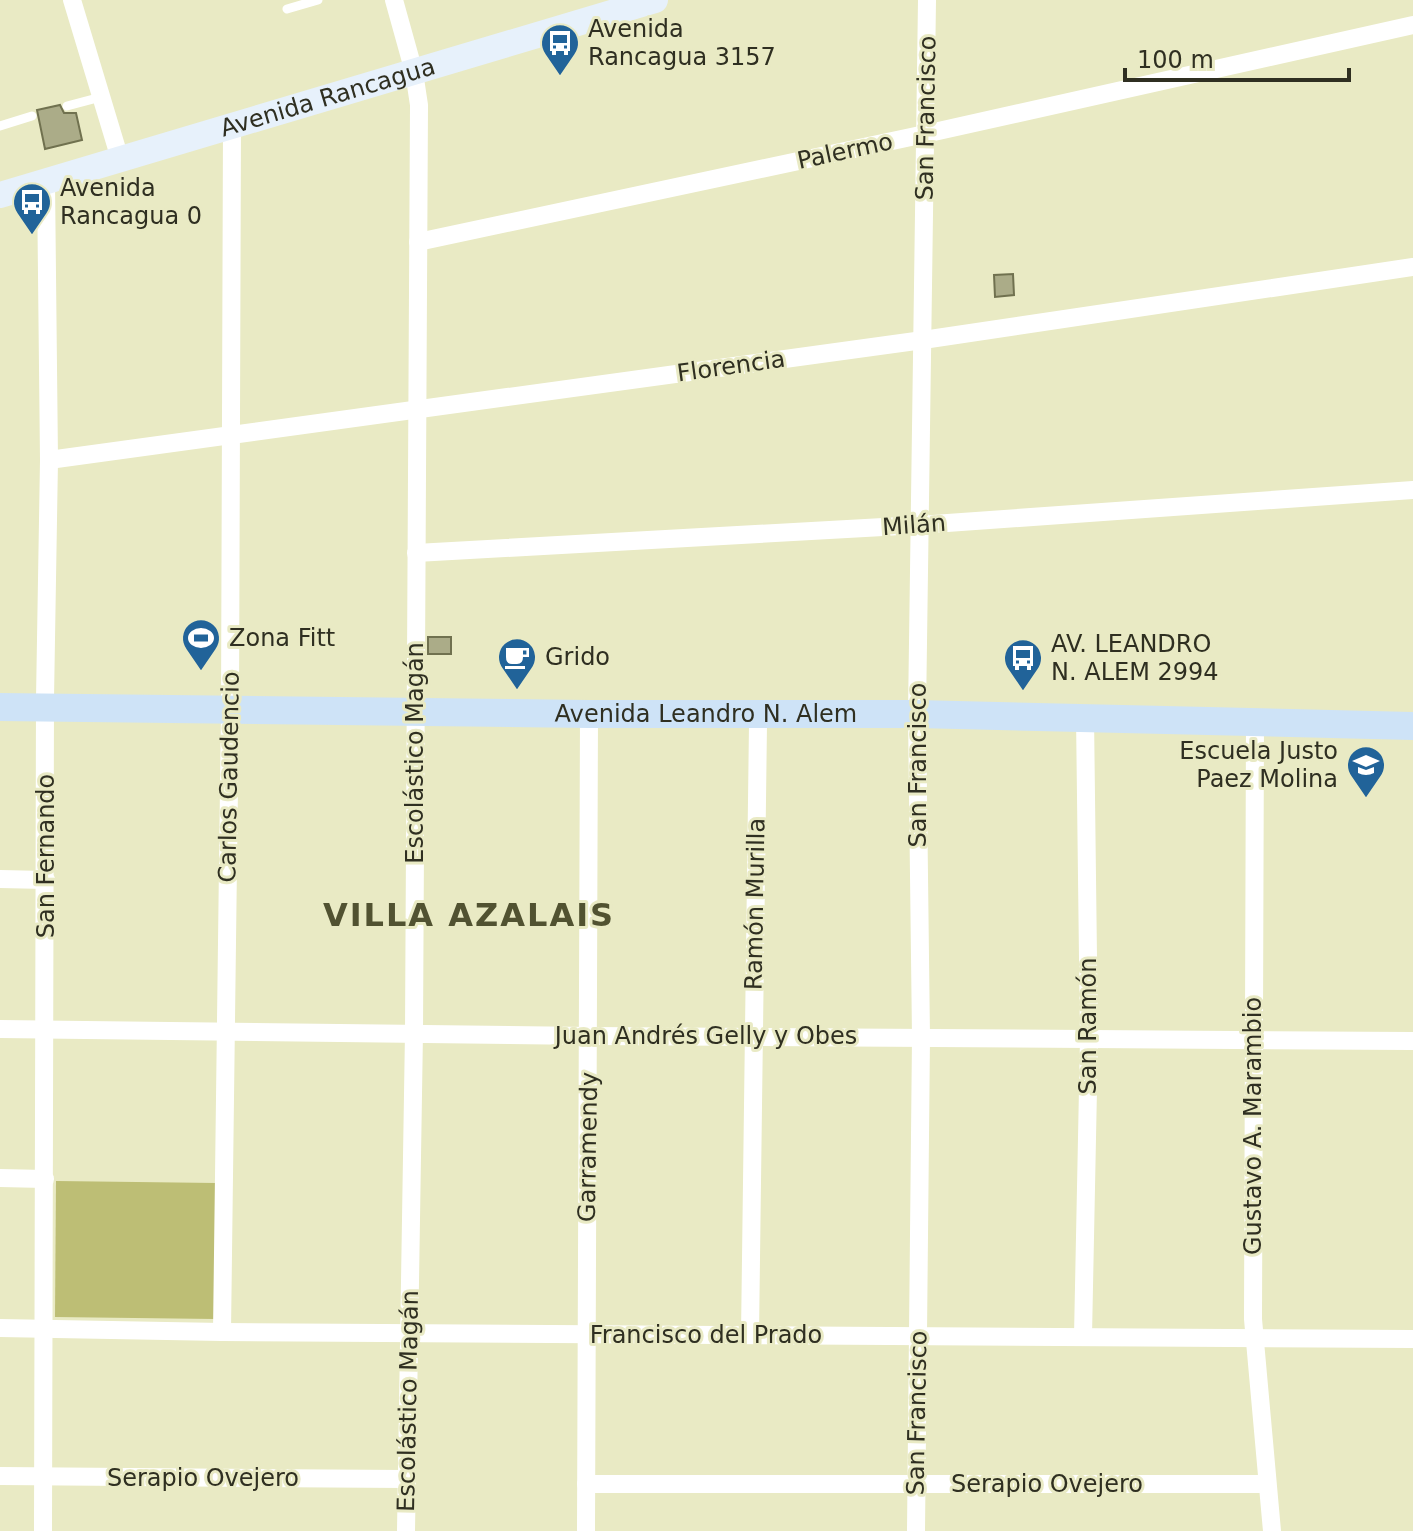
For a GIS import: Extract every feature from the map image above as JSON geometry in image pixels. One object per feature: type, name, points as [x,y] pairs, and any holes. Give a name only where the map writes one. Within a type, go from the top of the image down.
[{"type":"main road","name":"Avenida Rancagua","points":[[0,195],[655,0]]},
{"type":"main road","name":"Avenida Leandro N. Alem","points":[[0,707],[1085,716],[1413,726]]},
{"type":"street","points":[[72,0],[120,159]]},
{"type":"street","name":"Escolástico Magán","points":[[394,0],[414,72],[419,105],[414,1032],[406,1531]]},
{"type":"street","name":"San Francisco","points":[[916,1531],[921,1037],[917,714],[927,0]]},
{"type":"street","name":"Palermo","points":[[418,242],[925,134],[1413,25]]},
{"type":"street","name":"Carlos Gaudencio","points":[[222,1332],[230,709],[232,125]]},
{"type":"street","name":"San Fernando","points":[[43,1531],[49,460],[46,182]]},
{"type":"street","name":"Florencia","points":[[49,460],[923,340],[1413,267]]},
{"type":"street","name":"Milán","points":[[416,553],[919,525],[1413,490]]},
{"type":"street","name":"Garramendy","points":[[586,1531],[589,714]]},
{"type":"street","name":"Ramón Murilla","points":[[750,1335],[756,714]]},
{"type":"street","name":"San Ramón","points":[[1083,1336],[1089,1039],[1085,716]]},
{"type":"street","name":"Gustavo A. Marambio","points":[[1255,721],[1254,1338],[1272,1531]]},
{"type":"street","points":[[0,879],[46,880]]},
{"type":"street","name":"Juan Andrés Gelly y Obes","points":[[0,1029],[1413,1041]]},
{"type":"street","points":[[0,1178],[45,1179]]},
{"type":"street","name":"Francisco del Prado","points":[[0,1328],[1413,1339]]},
{"type":"street","name":"Serapio Ovejero","points":[[0,1476],[406,1479]]},
{"type":"street","name":"Serapio Ovejero","points":[[586,1484],[1267,1484]]},
{"type":"lane","points":[[287,9],[318,0]]},
{"type":"lane","points":[[67,106],[101,97]]},
{"type":"lane","points":[[0,126],[32,116]]},
{"type":"green space","points":[[56,1181],[216,1183],[215,1319],[55,1317]]},
{"type":"building","points":[[60,105],[64,113],[76,113],[82,140],[45,149],[37,110]]},
{"type":"building","points":[[1013,274],[1014,295],[995,297],[994,275]]},
{"type":"building","points":[[428,637],[451,637],[451,654],[428,654]]},
{"type":"place","name":"Avenida Rancagua 3157","points":[[560,77]]},
{"type":"place","name":"Avenida Rancagua 0","points":[[32,236]]},
{"type":"place","name":"Zona Fitt","points":[[201,672]]},
{"type":"place","name":"Grido","points":[[517,691]]},
{"type":"place","name":"AV. LEANDRO N. ALEM 2994","points":[[1023,692]]},
{"type":"place","name":"Escuela Justo Paez Molina","points":[[1366,799]]},
{"type":"district","name":"VILLA AZALAIS","points":[[469,915]]}]
